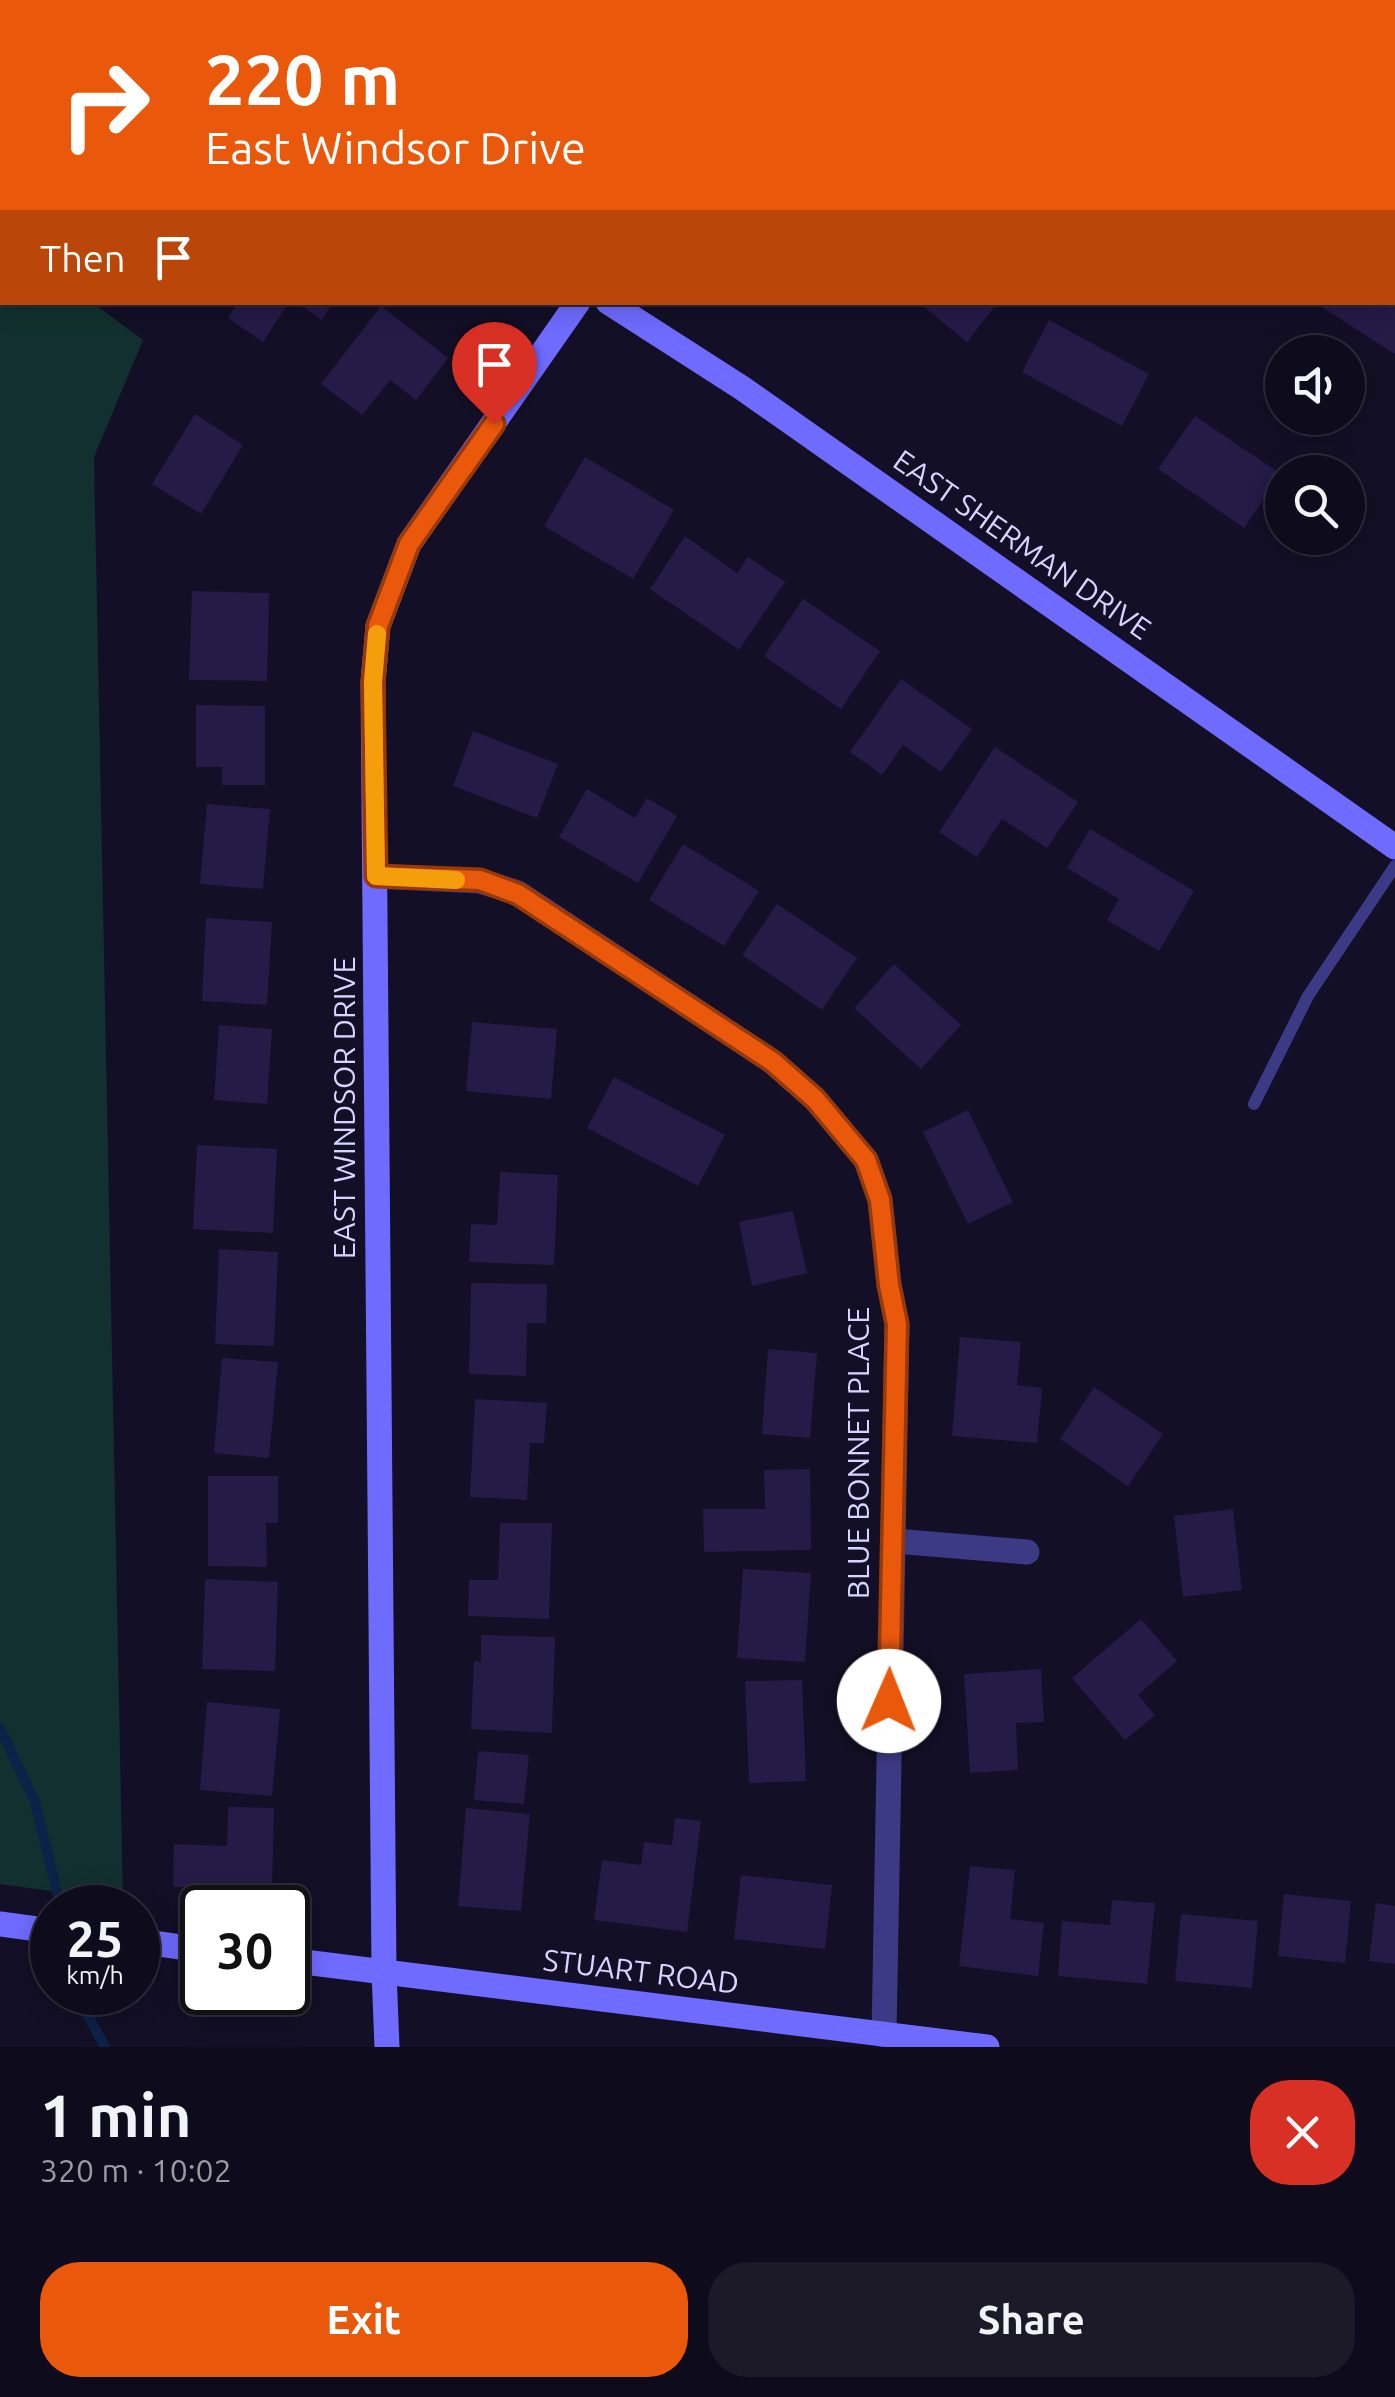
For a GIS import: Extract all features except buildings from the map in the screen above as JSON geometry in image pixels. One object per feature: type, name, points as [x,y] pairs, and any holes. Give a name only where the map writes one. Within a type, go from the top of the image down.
[{"type":"street","name":"EAST WINDSOR DRIVE","points":[[387,2047],[373,682],[378,626],[409,544],[576,305]]},
{"type":"street","name":"EAST SHERMAN DRIVE","points":[[613,305],[742,388],[1395,847]]},
{"type":"street","name":"BLUE BONNET PLACE","points":[[376,876],[480,880],[518,894],[773,1062],[815,1099],[866,1160],[880,1200],[897,1324],[884,2035]]},
{"type":"street","points":[[895,1541],[1027,1552]]},
{"type":"street","points":[[0,1924],[30,1928]]},
{"type":"street","name":"STUART ROAD","points":[[310,1963],[987,2047]]},
{"type":"lane","points":[[1254,1104],[1308,996],[1395,866]]},
{"type":"green space","points":[[0,305],[96,305],[143,340],[94,457],[123,1885],[30,1885],[30,1888],[0,1884]]},
{"type":"waterway","points":[[0,1728],[35,1802],[55,1885]]},
{"type":"waterway","points":[[88,2015],[105,2047]]},
{"type":"slow traffic","points":[[377,634],[373,682],[376,876],[456,880]]},
{"type":"route","points":[[494,424],[409,544],[378,626],[373,682],[376,876],[480,880],[518,894],[773,1062],[815,1099],[866,1160],[880,1200],[897,1324],[889,1701]]}]
